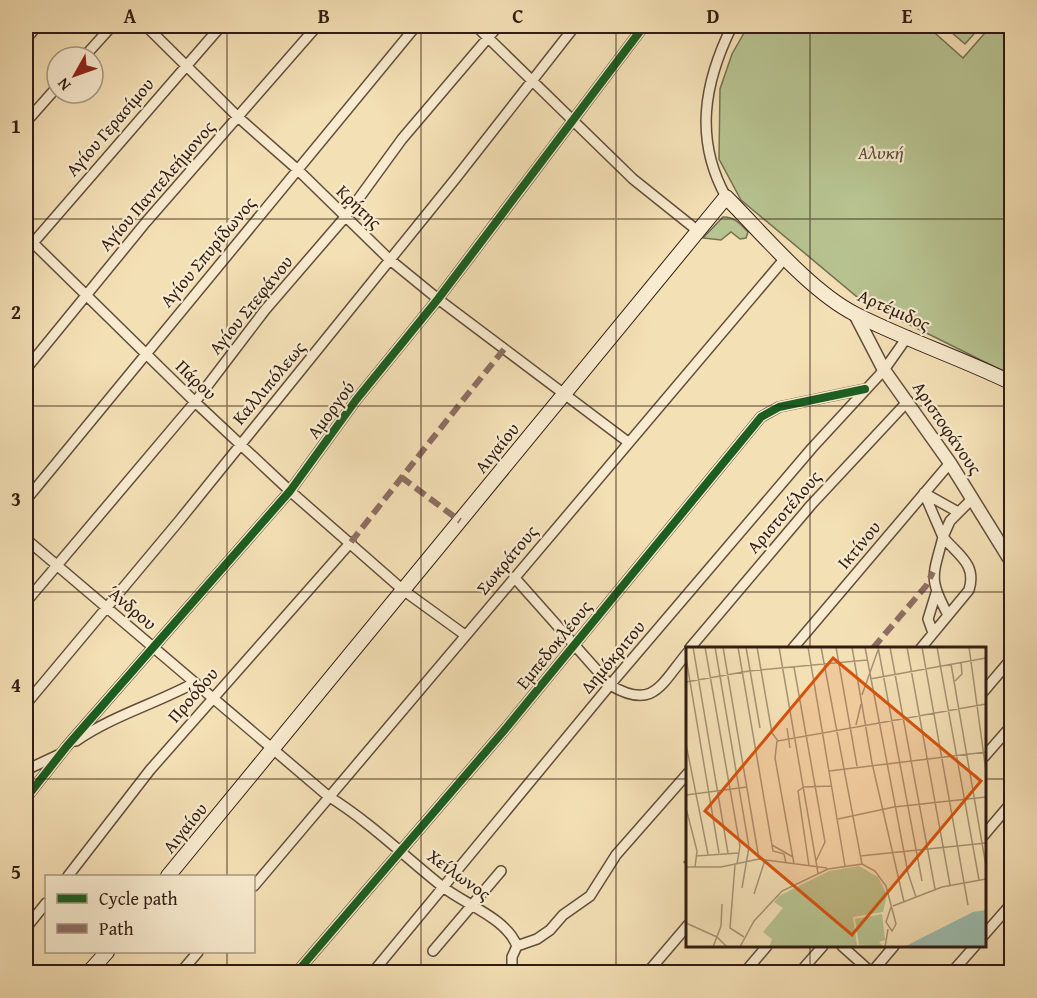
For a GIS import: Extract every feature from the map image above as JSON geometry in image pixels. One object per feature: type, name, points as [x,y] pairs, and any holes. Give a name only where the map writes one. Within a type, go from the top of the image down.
[{"type":"main road","name":"Αιγαίου","points":[[169,875],[726,197]]},
{"type":"main road","name":"Αρτέμιδος","points":[[726,197],[823,291],[855,314],[1011,383]]},
{"type":"main road","points":[[89,972],[105,953]]},
{"type":"street","points":[[26,39],[37,26]]},
{"type":"street","points":[[95,45],[112,26]]},
{"type":"street","name":"Κρήτης","points":[[146,26],[187,64],[238,117],[298,170],[389,259],[438,299],[628,441]]},
{"type":"street","name":"Αγίου Γερασίμου","points":[[26,251],[29,239],[221,26]]},
{"type":"street","name":"Αγίου Παντελεήμονος","points":[[26,369],[146,222],[317,26]]},
{"type":"street","name":"Αγίου Σπυρίδωνος","points":[[26,500],[416,26]]},
{"type":"street","points":[[476,26],[574,118],[633,178],[698,231]]},
{"type":"street","name":"Αγίου Στεφάνου","points":[[26,602],[195,402],[265,310],[346,216],[402,139],[498,26]]},
{"type":"street","name":"Καλλιπόλεως","points":[[26,704],[108,609],[574,26]]},
{"type":"street","name":"Αμοργού","points":[[26,798],[61,754],[290,491],[356,400],[438,299],[644,26]]},
{"type":"street","points":[[726,197],[710,162],[706,120],[711,77],[732,26]]},
{"type":"street","points":[[26,122],[45,101]]},
{"type":"street","name":"Πάρου","points":[[29,239],[195,402],[290,491],[351,542],[403,590],[465,635]]},
{"type":"street","name":"Σωκράτους","points":[[255,885],[628,441],[786,257]]},
{"type":"street","name":"Αριστοφάνους","points":[[855,314],[884,370],[950,463],[1011,563]]},
{"type":"street","name":"Δημόκριτου","points":[[373,972],[445,888],[610,685],[865,389],[884,370],[909,336]]},
{"type":"street","name":"Εμπεδοκλέους","points":[[297,972],[402,852],[765,413],[779,407],[865,389]]},
{"type":"street","name":"Αριστοτέλους","points":[[692,647],[804,514],[908,401]]},
{"type":"street","name":"Ικτίνου","points":[[794,647],[950,463]]},
{"type":"street","points":[[924,493],[958,512]]},
{"type":"street","points":[[922,647],[969,590],[972,573],[962,556],[943,537],[924,493]]},
{"type":"street","points":[[948,615],[936,593],[933,572],[945,528],[973,498]]},
{"type":"street","name":"Άνδρου","points":[[26,539],[272,750]]},
{"type":"street","name":"Προόδου","points":[[69,875],[150,770],[351,542]]},
{"type":"street","points":[[514,577],[610,685]]},
{"type":"street","points":[[933,633],[928,620],[936,593]]},
{"type":"street","name":"Αριστοτέλους","points":[[610,685],[629,696],[639,697],[650,694],[686,654]]},
{"type":"street","points":[[986,689],[1011,658]]},
{"type":"street","points":[[26,770],[61,754],[85,735],[126,712],[149,706],[194,683]]},
{"type":"street","points":[[986,751],[1011,725]]},
{"type":"street","name":"Χείλωνος","points":[[272,750],[328,796],[359,815],[445,888],[503,927],[517,946]]},
{"type":"street","points":[[512,972],[512,957],[517,946],[544,934],[558,924],[563,915],[590,896],[616,855],[686,774]]},
{"type":"street","points":[[986,833],[1011,802]]},
{"type":"street","points":[[433,951],[501,871]]},
{"type":"street","points":[[986,933],[1011,903]]},
{"type":"street","points":[[26,928],[45,904]]},
{"type":"street","points":[[648,972],[686,926]]},
{"type":"street","points":[[745,972],[765,947]]},
{"type":"street","points":[[800,972],[821,947]]},
{"type":"street","points":[[844,947],[872,972],[892,947]]},
{"type":"street","points":[[952,972],[973,947]]},
{"type":"street","points":[[181,972],[196,953]]},
{"type":"street","points":[[1008,972],[1011,968]]},
{"type":"green space","name":"Αλυκή","points":[[748,26],[927,26],[963,58],[991,26],[1011,26],[1011,375],[862,301],[741,200],[719,159],[720,89],[732,54]]},
{"type":"green space","points":[[944,26],[981,26],[965,44]]},
{"type":"green space","points":[[723,217],[734,219],[740,224],[748,232],[746,238],[740,239],[731,232],[721,240],[703,238]]},
{"type":"marked path","points":[[351,542],[505,348]]},
{"type":"marked path","points":[[401,477],[460,521]]},
{"type":"marked path","points":[[874,647],[926,586],[933,572]]},
{"type":"cycle path","points":[[26,798],[67,746],[290,491],[356,400],[438,299],[644,26]]},
{"type":"cycle path","points":[[297,972],[507,727],[761,417],[779,407],[865,389]]}]
